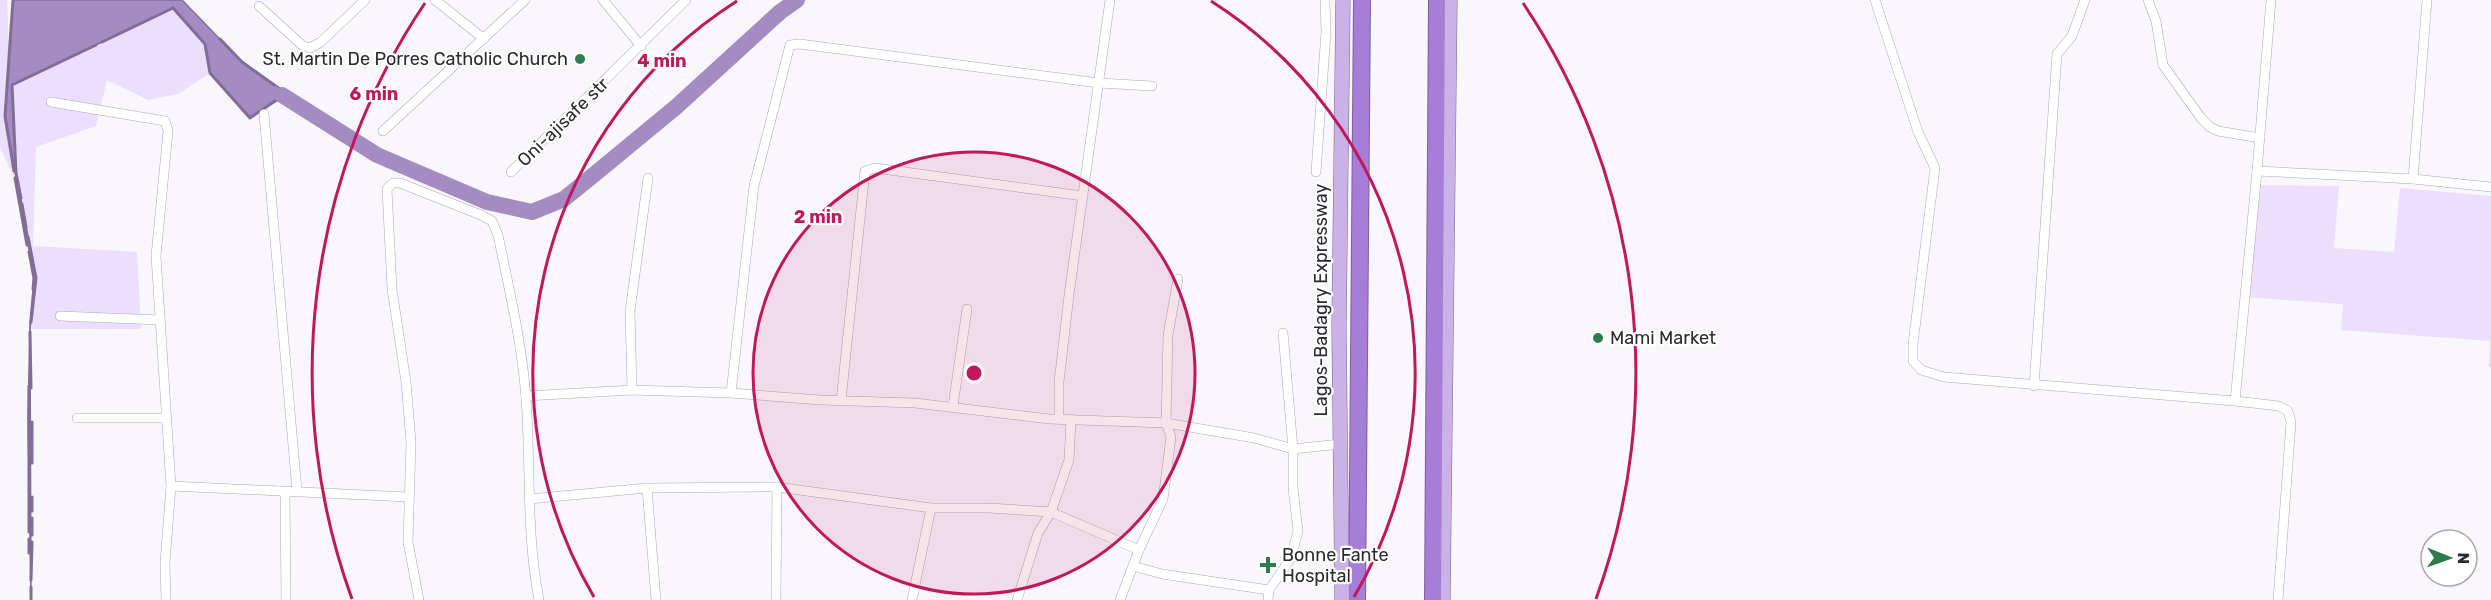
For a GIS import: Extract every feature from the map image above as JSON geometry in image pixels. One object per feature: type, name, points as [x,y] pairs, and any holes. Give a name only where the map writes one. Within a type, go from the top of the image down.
[{"type":"highway","points":[[1358,600],[1362,0]]},
{"type":"highway","points":[[1433,600],[1437,0]]},
{"type":"main road","name":"Lagos-Badagry Expressway","points":[[1342,600],[1339,326],[1343,0]]},
{"type":"main road","points":[[1443,600],[1449,0]]},
{"type":"street","points":[[259,6],[303,46],[310,48],[321,42],[365,0]]},
{"type":"street","points":[[435,0],[484,39]]},
{"type":"street","points":[[383,131],[525,0]]},
{"type":"street","points":[[603,0],[641,46]]},
{"type":"street","name":"Oni-ajisafe str","points":[[511,172],[686,0]]},
{"type":"street","points":[[1059,418],[1059,382],[1110,0]]},
{"type":"street","points":[[1316,172],[1326,32],[1325,0]]},
{"type":"street","points":[[1875,0],[1918,132],[1935,168],[1913,344],[1913,361],[1921,370],[1932,375],[2034,386],[2235,401],[2279,406],[2288,411],[2291,422],[2277,600]]},
{"type":"street","points":[[2034,386],[2057,54],[2072,36],[2085,0]]},
{"type":"street","points":[[2148,0],[2156,21],[2163,65],[2200,118],[2210,127],[2218,130],[2260,138]]},
{"type":"street","points":[[2235,401],[2271,0]]},
{"type":"street","points":[[2413,179],[2427,0]]},
{"type":"street","points":[[731,393],[754,186],[790,45],[800,44],[1099,83],[1152,86]]},
{"type":"street","points":[[51,102],[165,121],[168,131],[156,256],[171,486],[165,564],[166,600]]},
{"type":"street","points":[[264,114],[297,491]]},
{"type":"street","points":[[841,400],[865,171],[875,168],[1083,196]]},
{"type":"street","points":[[2257,171],[2413,179],[2491,187]]},
{"type":"street","points":[[632,390],[630,311],[648,178]]},
{"type":"street","points":[[419,600],[408,542],[411,442],[406,382],[392,289],[387,189],[393,183],[410,187],[492,221],[498,235],[518,336],[526,396],[530,465],[529,500],[534,572],[539,600]]},
{"type":"street","points":[[1120,600],[1139,550],[1163,498],[1171,437],[1166,423],[1168,335],[1178,279]]},
{"type":"street","points":[[953,406],[967,309]]},
{"type":"street","points":[[60,316],[160,320]]},
{"type":"street","points":[[1133,566],[1269,595],[1291,558],[1296,543],[1298,519],[1293,488],[1293,449],[1283,333]]},
{"type":"street","points":[[526,396],[632,390],[915,403],[1071,419],[1166,423],[1254,438],[1293,449],[1340,444]]},
{"type":"street","points":[[77,418],[165,418]]},
{"type":"street","points":[[1017,600],[1038,533],[1051,512],[1068,460],[1071,419]]},
{"type":"street","points":[[171,486],[408,497]]},
{"type":"street","points":[[529,500],[647,488],[777,487],[932,508],[989,507],[1051,512],[1139,550]]},
{"type":"street","points":[[776,600],[777,487]]},
{"type":"street","points":[[647,488],[656,600]]},
{"type":"street","points":[[285,492],[286,600]]},
{"type":"street","points":[[912,600],[932,508]]},
{"type":"shaded area","points":[[0,0],[7,0],[9,50],[5,116],[15,180],[0,147]]},
{"type":"shaded area","points":[[13,0],[182,0],[242,62],[287,93],[250,118],[210,73],[205,44],[173,8],[12,85],[16,173],[36,278],[30,329],[31,600],[28,419],[30,323],[34,278],[5,116]]},
{"type":"shaded area","points":[[173,8],[205,44],[210,73],[178,94],[148,100],[107,80],[96,126],[36,147],[33,246],[137,252],[141,329],[30,329],[36,278],[16,173],[12,85]]},
{"type":"shaded area","points":[[2254,185],[2339,186],[2334,248],[2394,252],[2400,188],[2491,196],[2491,367],[2489,367],[2490,341],[2341,330],[2343,304],[2242,297]]},
{"type":"waterway","points":[[13,0],[5,116],[14,171]]},
{"type":"waterway","points":[[282,95],[377,155],[487,202],[532,212],[564,199],[676,107],[780,12],[797,0]]},
{"type":"waterway","points":[[102,42],[173,8],[205,44],[210,73],[250,118],[287,93],[282,90]]},
{"type":"waterway","points":[[220,39],[242,62],[274,85]]},
{"type":"waterway","points":[[21,198],[16,173],[12,85],[96,45]]},
{"type":"waterway","points":[[15,178],[27,245]]},
{"type":"waterway","points":[[22,204],[26,227]]},
{"type":"waterway","points":[[28,237],[36,278],[31,322]]},
{"type":"waterway","points":[[29,252],[34,278],[33,289]]},
{"type":"waterway","points":[[30,332],[31,388]]},
{"type":"waterway","points":[[29,386],[29,532]]},
{"type":"waterway","points":[[32,422],[32,463]]},
{"type":"waterway","points":[[32,497],[32,511]]},
{"type":"waterway","points":[[32,518],[32,535]]},
{"type":"waterway","points":[[29,539],[29,553]]},
{"type":"waterway","points":[[31,580],[32,542]]},
{"type":"waterway","points":[[31,587],[31,600]]},
{"type":"place","name":"St. Martin De Porres Catholic Church","points":[[580,59]]},
{"type":"place","name":"Mami Market","points":[[1598,338]]},
{"type":"place","name":"Bonne Fante Hospital","points":[[1268,565]]}]
